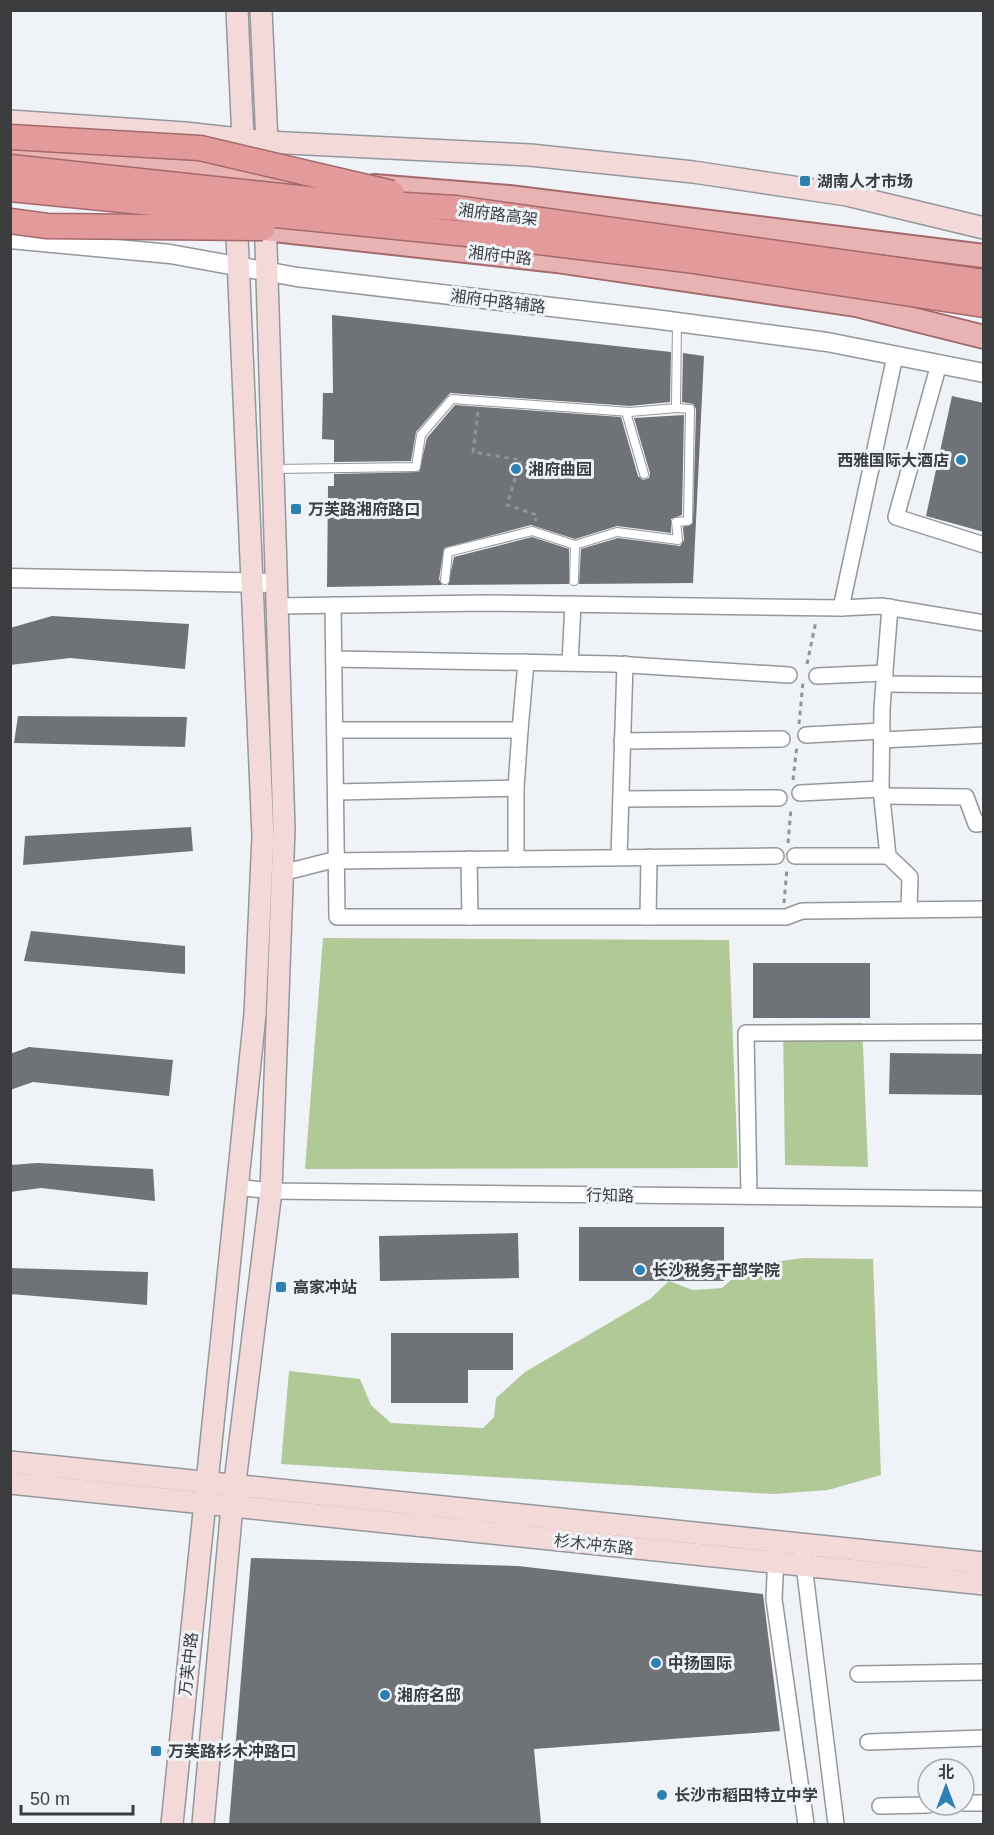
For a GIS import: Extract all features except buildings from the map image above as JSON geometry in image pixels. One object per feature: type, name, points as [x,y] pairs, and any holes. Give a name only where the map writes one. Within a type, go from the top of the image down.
[{"type":"highway","points":[[10,137],[200,148],[456,208]]},
{"type":"highway","name":"湘府路高架","points":[[10,167],[319,200],[456,208],[984,282]]},
{"type":"highway","name":"湘府路高架","points":[[10,189],[426,229],[687,260],[984,305]]},
{"type":"highway","points":[[10,221],[47,226],[426,229]]},
{"type":"main road","points":[[232,176],[243,139],[237,10]]},
{"type":"main road","name":"万芙中路","points":[[203,1824],[234,1496],[271,1191],[284,829],[269,273],[263,177],[267,142],[261,10]]},
{"type":"main road","points":[[10,121],[267,142],[530,155],[693,172],[848,195],[984,228]]},
{"type":"main road","points":[[10,153],[232,176],[509,197],[984,256]]},
{"type":"main road","name":"万芙中路","points":[[172,1824],[255,1014],[263,836],[240,267],[232,176]]},
{"type":"main road","name":"湘府中路","points":[[10,216],[237,226],[557,261],[856,305],[984,337]]},
{"type":"main road","points":[[10,1462],[205,1493]]},
{"type":"main road","points":[[10,1483],[205,1493]]},
{"type":"main road","name":"杉木冲东路","points":[[205,1493],[803,1555],[984,1584]]},
{"type":"main road","name":"杉木冲东路","points":[[803,1555],[984,1563]]},
{"type":"street","name":"湘府中路辅路","points":[[10,239],[170,254],[269,273],[827,342],[984,374]]},
{"type":"street","points":[[842,608],[895,356]]},
{"type":"street","points":[[939,364],[896,517],[984,545]]},
{"type":"street","points":[[10,578],[276,583]]},
{"type":"street","points":[[277,606],[573,604],[890,607],[984,623]]},
{"type":"street","points":[[570,663],[573,604]]},
{"type":"street","points":[[333,605],[337,917],[783,917],[802,911],[909,908],[984,909]]},
{"type":"street","points":[[890,607],[884,678],[882,793],[888,856],[910,877],[909,908]]},
{"type":"street","points":[[334,659],[625,664],[984,685]]},
{"type":"street","points":[[516,859],[516,788],[526,662]]},
{"type":"street","points":[[619,857],[625,664]]},
{"type":"street","points":[[335,729],[520,730]]},
{"type":"street","points":[[801,732],[882,736],[984,735]]},
{"type":"street","points":[[622,741],[782,739]]},
{"type":"street","points":[[336,792],[516,788]]},
{"type":"street","points":[[621,799],[882,793],[966,797],[976,824],[984,823]]},
{"type":"street","points":[[282,873],[337,861],[888,856]]},
{"type":"street","points":[[648,917],[649,857]]},
{"type":"street","points":[[469,859],[470,917]]},
{"type":"street","points":[[750,1196],[746,1033],[984,1032]]},
{"type":"street","name":"行知路","points":[[237,1187],[271,1191],[984,1199]]},
{"type":"street","points":[[776,1552],[774,1599],[806,1824]]},
{"type":"street","points":[[803,1555],[836,1824]]},
{"type":"street","points":[[858,1674],[984,1672]]},
{"type":"street","points":[[868,1742],[984,1738]]},
{"type":"street","points":[[880,1806],[916,1804]]},
{"type":"lane","points":[[676,408],[677,322]]},
{"type":"lane","points":[[273,469],[416,466],[422,435],[452,399],[626,412],[690,409],[688,521],[676,522],[678,540],[617,532],[574,545],[532,531],[448,552],[445,580]]},
{"type":"lane","points":[[626,412],[644,474]]},
{"type":"lane","points":[[574,545],[574,581]]},
{"type":"path","points":[[480,401],[473,452],[521,460],[507,505],[537,515],[532,531]]},
{"type":"path","points":[[783,917],[791,794],[801,732],[804,673],[819,607]]},
{"type":"green space","points":[[323,938],[729,940],[738,1168],[305,1169]]},
{"type":"green space","points":[[862,1023],[868,1167],[785,1165],[783,1024]]},
{"type":"green space","points":[[804,1258],[873,1259],[881,1475],[828,1490],[774,1494],[281,1464],[289,1371],[360,1379],[371,1405],[391,1423],[483,1428],[494,1417],[496,1398],[525,1372],[650,1299],[669,1281],[693,1290],[722,1288],[748,1265]]},
{"type":"place","name":"湖南人才市场","points":[[805,181]]},
{"type":"place","name":"西雅国际大酒店","points":[[961,460]]},
{"type":"place","name":"湘府曲园","points":[[516,469]]},
{"type":"place","name":"万芙路湘府路口","points":[[296,509]]},
{"type":"place","name":"长沙税务干部学院","points":[[640,1270]]},
{"type":"place","name":"高家冲站","points":[[281,1287]]},
{"type":"place","name":"中扬国际","points":[[656,1663]]},
{"type":"place","name":"湘府名邸","points":[[385,1695]]},
{"type":"place","name":"万芙路杉木冲路口","points":[[156,1751]]},
{"type":"place","name":"长沙市稻田特立中学","points":[[662,1795]]}]
